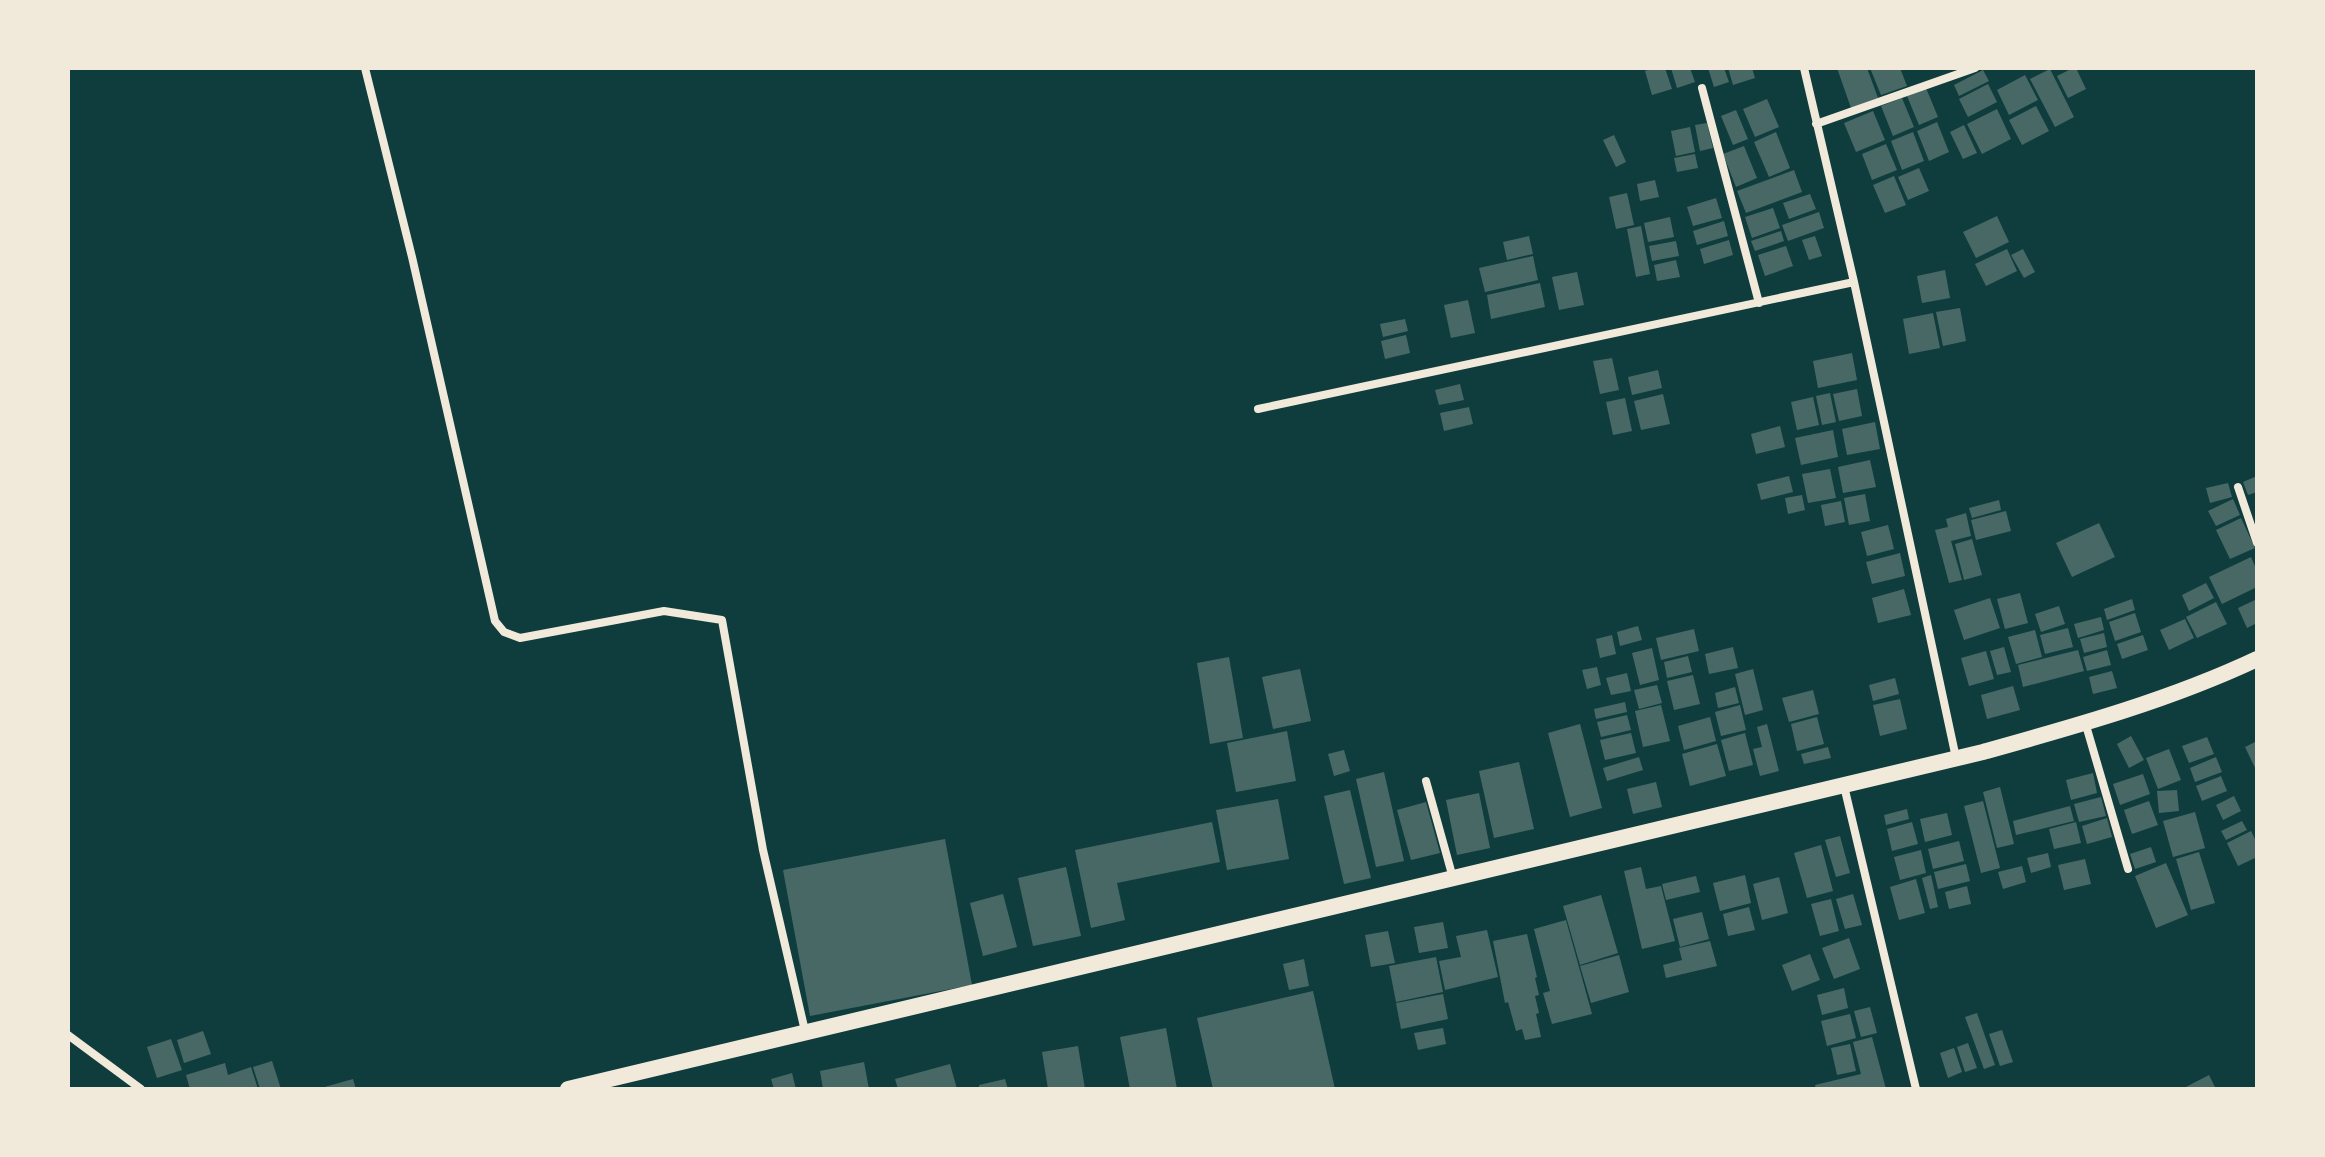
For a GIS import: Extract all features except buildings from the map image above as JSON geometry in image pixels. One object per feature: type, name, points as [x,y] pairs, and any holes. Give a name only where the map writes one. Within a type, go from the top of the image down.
[{"type":"main road","points":[[568,1089],[1956,758],[2160,698],[2257,659]]},
{"type":"street","points":[[365,68],[495,621],[504,632],[520,638],[664,611],[722,620],[763,850],[805,1031]]},
{"type":"street","points":[[1804,68],[1854,282],[1956,758]]},
{"type":"street","points":[[1816,124],[1975,68]]},
{"type":"street","points":[[1702,88],[1759,303]]},
{"type":"street","points":[[1258,409],[1854,282]]},
{"type":"street","points":[[2238,487],[2257,543]]},
{"type":"street","points":[[2085,722],[2128,869]]},
{"type":"street","points":[[1426,781],[1453,878]]},
{"type":"street","points":[[1844,786],[1916,1089]]},
{"type":"street","points":[[68,1035],[141,1089]]}]
